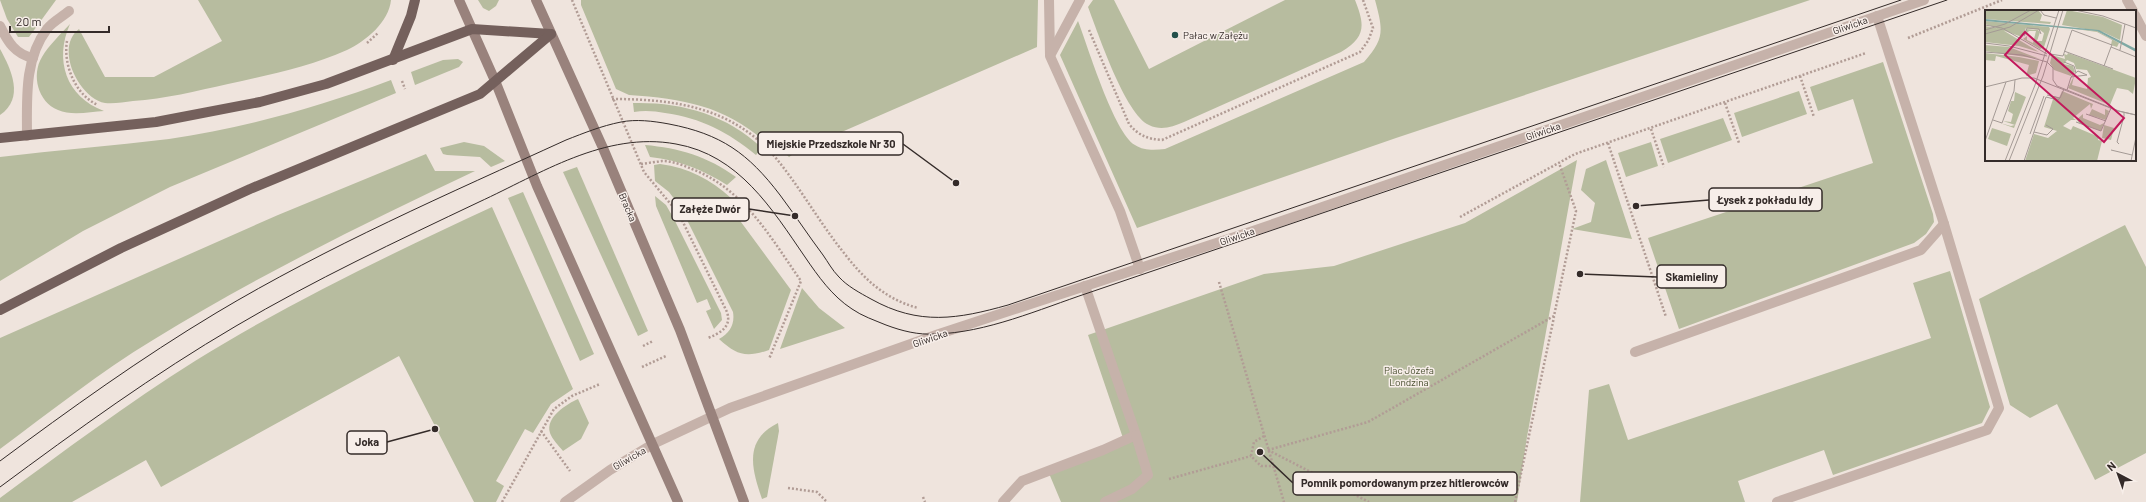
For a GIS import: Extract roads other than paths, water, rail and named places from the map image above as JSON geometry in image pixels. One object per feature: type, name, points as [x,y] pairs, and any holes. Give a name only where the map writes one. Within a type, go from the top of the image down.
[{"type":"main road","points":[[393,60],[411,16],[415,0]]},
{"type":"main road","points":[[459,0],[496,83],[537,186],[678,502]]},
{"type":"main road","name":"Bracka","points":[[536,0],[632,215],[687,347],[744,502]]},
{"type":"main road","points":[[0,138],[156,122],[260,102],[326,84],[472,30],[551,34]]},
{"type":"main road","points":[[0,310],[128,244],[250,189],[480,94],[496,83],[551,34]]},
{"type":"street","points":[[1049,0],[1050,56],[1120,211],[1140,269]]},
{"type":"street","name":"Gliwicka","points":[[565,502],[610,470],[653,444],[730,408],[939,334],[1140,269],[1924,0]]},
{"type":"street","points":[[2127,0],[2132,10]]},
{"type":"street","points":[[1050,56],[1079,1]]},
{"type":"street","points":[[27,136],[27,93],[36,47],[48,28],[68,11]]},
{"type":"street","points":[[1777,502],[1987,430],[1998,408],[1944,224],[1877,16]]},
{"type":"street","points":[[2136,17],[2146,36]]},
{"type":"street","points":[[0,26],[8,43],[18,52],[33,58]]},
{"type":"street","points":[[1635,352],[1921,250],[1944,224]]},
{"type":"street","points":[[1085,286],[1136,435],[1148,475],[1132,489],[1105,502]]},
{"type":"street","points":[[1003,502],[1022,481],[1103,450],[1136,435]]},
{"type":"tram line","points":[[0,461],[79,403],[188,330],[301,265],[433,201],[566,140],[614,124],[627,121],[651,121],[687,128],[704,133],[719,140],[745,157],[768,180],[786,202],[834,272],[858,292],[889,308],[906,313],[922,316],[955,316],[972,314],[1008,305],[1901,0]]},
{"type":"tram line","points":[[0,487],[175,363],[265,309],[356,261],[526,179],[549,168],[599,149],[624,144],[650,142],[676,144],[698,150],[718,160],[736,172],[752,187],[780,221],[820,278],[845,304],[864,316],[904,331],[929,334],[954,333],[993,325],[1032,313],[1947,0]]},
{"type":"place","name":"Pałac w Załężu","points":[[1175,35]]},
{"type":"place","name":"Miejskie Przedszkole Nr 30","points":[[956,183]]},
{"type":"place","name":"Łysek z pokładu Idy","points":[[1636,206]]},
{"type":"place","name":"Załęże Dwór","points":[[795,216]]},
{"type":"place","name":"Skamieliny","points":[[1580,274]]},
{"type":"place","name":"Joka","points":[[435,429]]},
{"type":"place","name":"Pomnik pomordowanym przez hitlerowców","points":[[1260,452]]},
{"type":"park label","name":"Plac Józefa Londzina","points":[[1409,376]]}]
